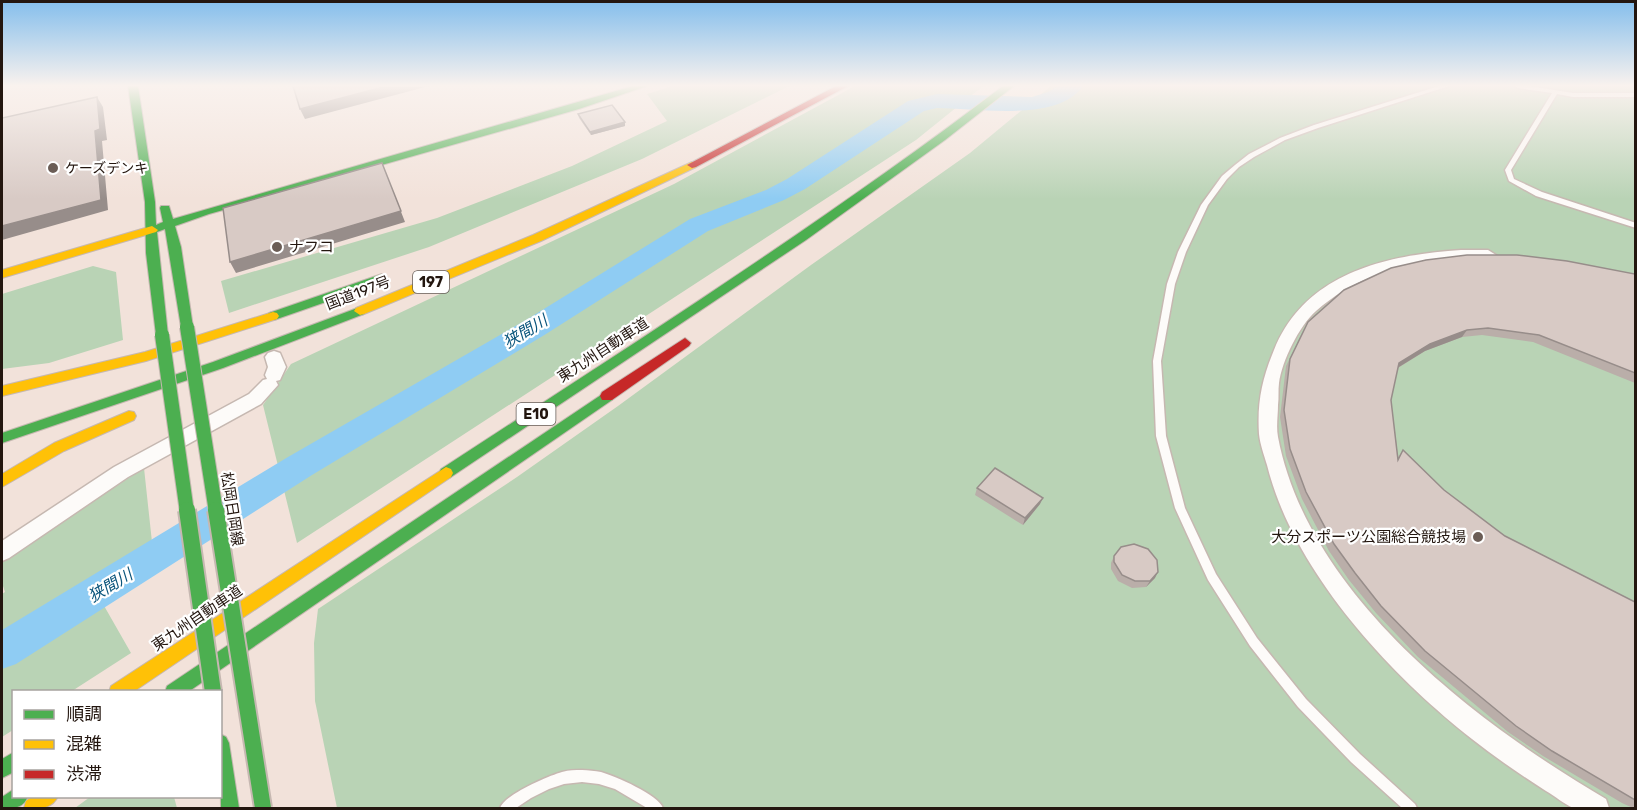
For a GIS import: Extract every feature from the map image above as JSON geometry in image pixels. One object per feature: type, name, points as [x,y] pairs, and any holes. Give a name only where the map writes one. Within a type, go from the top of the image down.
[{"type":"main road","points":[[138,124],[162,335],[213,690]]},
{"type":"main road","name":"松岡日岡線","points":[[151,124],[168,220],[175,247],[263,808]]},
{"type":"main road","points":[[2,274],[151,225],[390,152],[497,124]]},
{"type":"main road","name":"国道197号","points":[[151,371],[281,326],[446,262],[655,171],[746,124]]},
{"type":"main road","name":"国道197号","points":[[2,438],[283,340],[488,259],[657,183],[775,124]]},
{"type":"main road","name":"東九州自動車道","points":[[120,690],[723,291],[962,124]]},
{"type":"main road","points":[[622,182],[655,171]]},
{"type":"main road","points":[[2,263],[151,225]]},
{"type":"main road","points":[[2,481],[58,447],[148,408],[214,382],[272,372],[387,309],[488,259]]},
{"type":"main road","points":[[2,391],[126,361],[222,334],[399,272]]},
{"type":"main road","name":"E10","points":[[176,690],[694,336]]},
{"type":"main road","points":[[190,690],[307,600]]},
{"type":"main road","points":[[222,756],[230,808]]},
{"type":"main road","points":[[2,808],[16,798]]},
{"type":"main road","points":[[33,808],[46,798]]},
{"type":"street","points":[[1502,255],[1444,256],[1390,265],[1343,284],[1313,303],[1293,327],[1275,360],[1268,392],[1270,441],[1281,483],[1292,510],[1324,567],[1379,636],[1430,687],[1489,737],[1532,768],[1597,808]]},
{"type":"street","points":[[2,552],[121,472],[255,399],[272,372]]},
{"type":"lane","points":[[1324,124],[1262,149],[1235,168],[1195,220],[1177,264],[1164,309],[1157,375],[1160,421],[1174,487],[1188,532],[1215,585],[1253,642],[1304,704],[1354,757],[1411,808]]},
{"type":"lane","points":[[1536,124],[1508,170],[1511,180],[1539,194],[1635,226]]},
{"type":"lane","points":[[506,808],[553,780],[584,775],[625,786],[657,808]]},
{"type":"green space","points":[[661,124],[713,124],[642,159],[429,247],[229,313],[221,281],[437,218],[572,166]]},
{"type":"green space","points":[[785,124],[936,124],[916,140],[297,543],[263,405],[291,364],[674,184]]},
{"type":"green space","points":[[1005,124],[1635,124],[1635,808],[337,808],[315,701],[314,643],[318,609],[517,477],[970,153]]},
{"type":"green space","points":[[93,266],[116,272],[123,340],[49,363],[2,369],[2,294]]},
{"type":"green space","points":[[144,468],[155,570],[103,604],[131,653],[74,690],[12,690],[12,731],[2,737],[2,594],[5,592],[2,583],[2,560]]},
{"type":"green space","points":[[89,798],[174,798],[177,808],[75,808]]},
{"type":"building","name":"ケーズデンキ","points":[[2,124],[100,124],[100,129],[95,131],[101,200],[2,226]]},
{"type":"building","points":[[585,124],[619,124],[590,132]]},
{"type":"building","name":"ナフコ","points":[[382,163],[401,211],[230,262],[223,208]]},
{"type":"building","name":"大分スポーツ公園総合競技場","points":[[1467,255],[1517,255],[1567,261],[1635,274],[1635,373],[1539,335],[1488,328],[1467,330],[1430,344],[1399,363],[1391,400],[1398,460],[1403,450],[1444,490],[1505,536],[1635,602],[1635,800],[1552,751],[1516,726],[1425,651],[1381,606],[1334,544],[1306,492],[1290,449],[1284,410],[1290,359],[1308,322],[1344,290],[1391,268],[1426,260]]},
{"type":"building","points":[[995,468],[1043,498],[1025,518],[977,488]]},
{"type":"building","points":[[1134,544],[1148,549],[1157,560],[1158,572],[1150,581],[1135,581],[1122,575],[1114,562],[1114,556],[1121,547]]},
{"type":"waterway","name":"狭間川","points":[[2,651],[300,466],[536,327],[699,225],[775,195],[796,184],[889,124]]},
{"type":"traffic: fast","points":[[139,124],[150,202],[152,253],[162,335]]},
{"type":"traffic: fast","points":[[152,230],[205,212],[517,124]]},
{"type":"traffic: fast","points":[[446,473],[802,237],[960,124]]},
{"type":"traffic: fast","points":[[165,208],[175,247],[187,327]]},
{"type":"traffic: fast","points":[[273,316],[382,278]]},
{"type":"traffic: fast","points":[[2,438],[218,365],[360,311]]},
{"type":"traffic: fast","points":[[187,327],[263,808]]},
{"type":"traffic: fast","points":[[162,335],[213,690]]},
{"type":"traffic: fast","points":[[176,690],[607,396]]},
{"type":"traffic: fast","points":[[222,756],[230,808]]},
{"type":"traffic: fast","points":[[2,769],[12,762]]},
{"type":"traffic: fast","points":[[2,808],[16,798]]},
{"type":"traffic: slow","points":[[360,311],[537,238],[692,165]]},
{"type":"traffic: slow","points":[[2,274],[152,230]]},
{"type":"traffic: slow","points":[[2,391],[146,356],[273,316]]},
{"type":"traffic: slow","points":[[2,481],[59,447],[129,416]]},
{"type":"traffic: slow","points":[[120,690],[446,473]]},
{"type":"traffic: slow","points":[[33,808],[46,798]]},
{"type":"traffic: jam","points":[[692,165],[771,124]]},
{"type":"traffic: jam","points":[[607,396],[685,343]]},
{"type":"place","name":"ケーズデンキ","points":[[53,168]]},
{"type":"place","name":"ナフコ","points":[[277,247]]},
{"type":"place","name":"大分スポーツ公園総合競技場","points":[[1478,537]]}]
